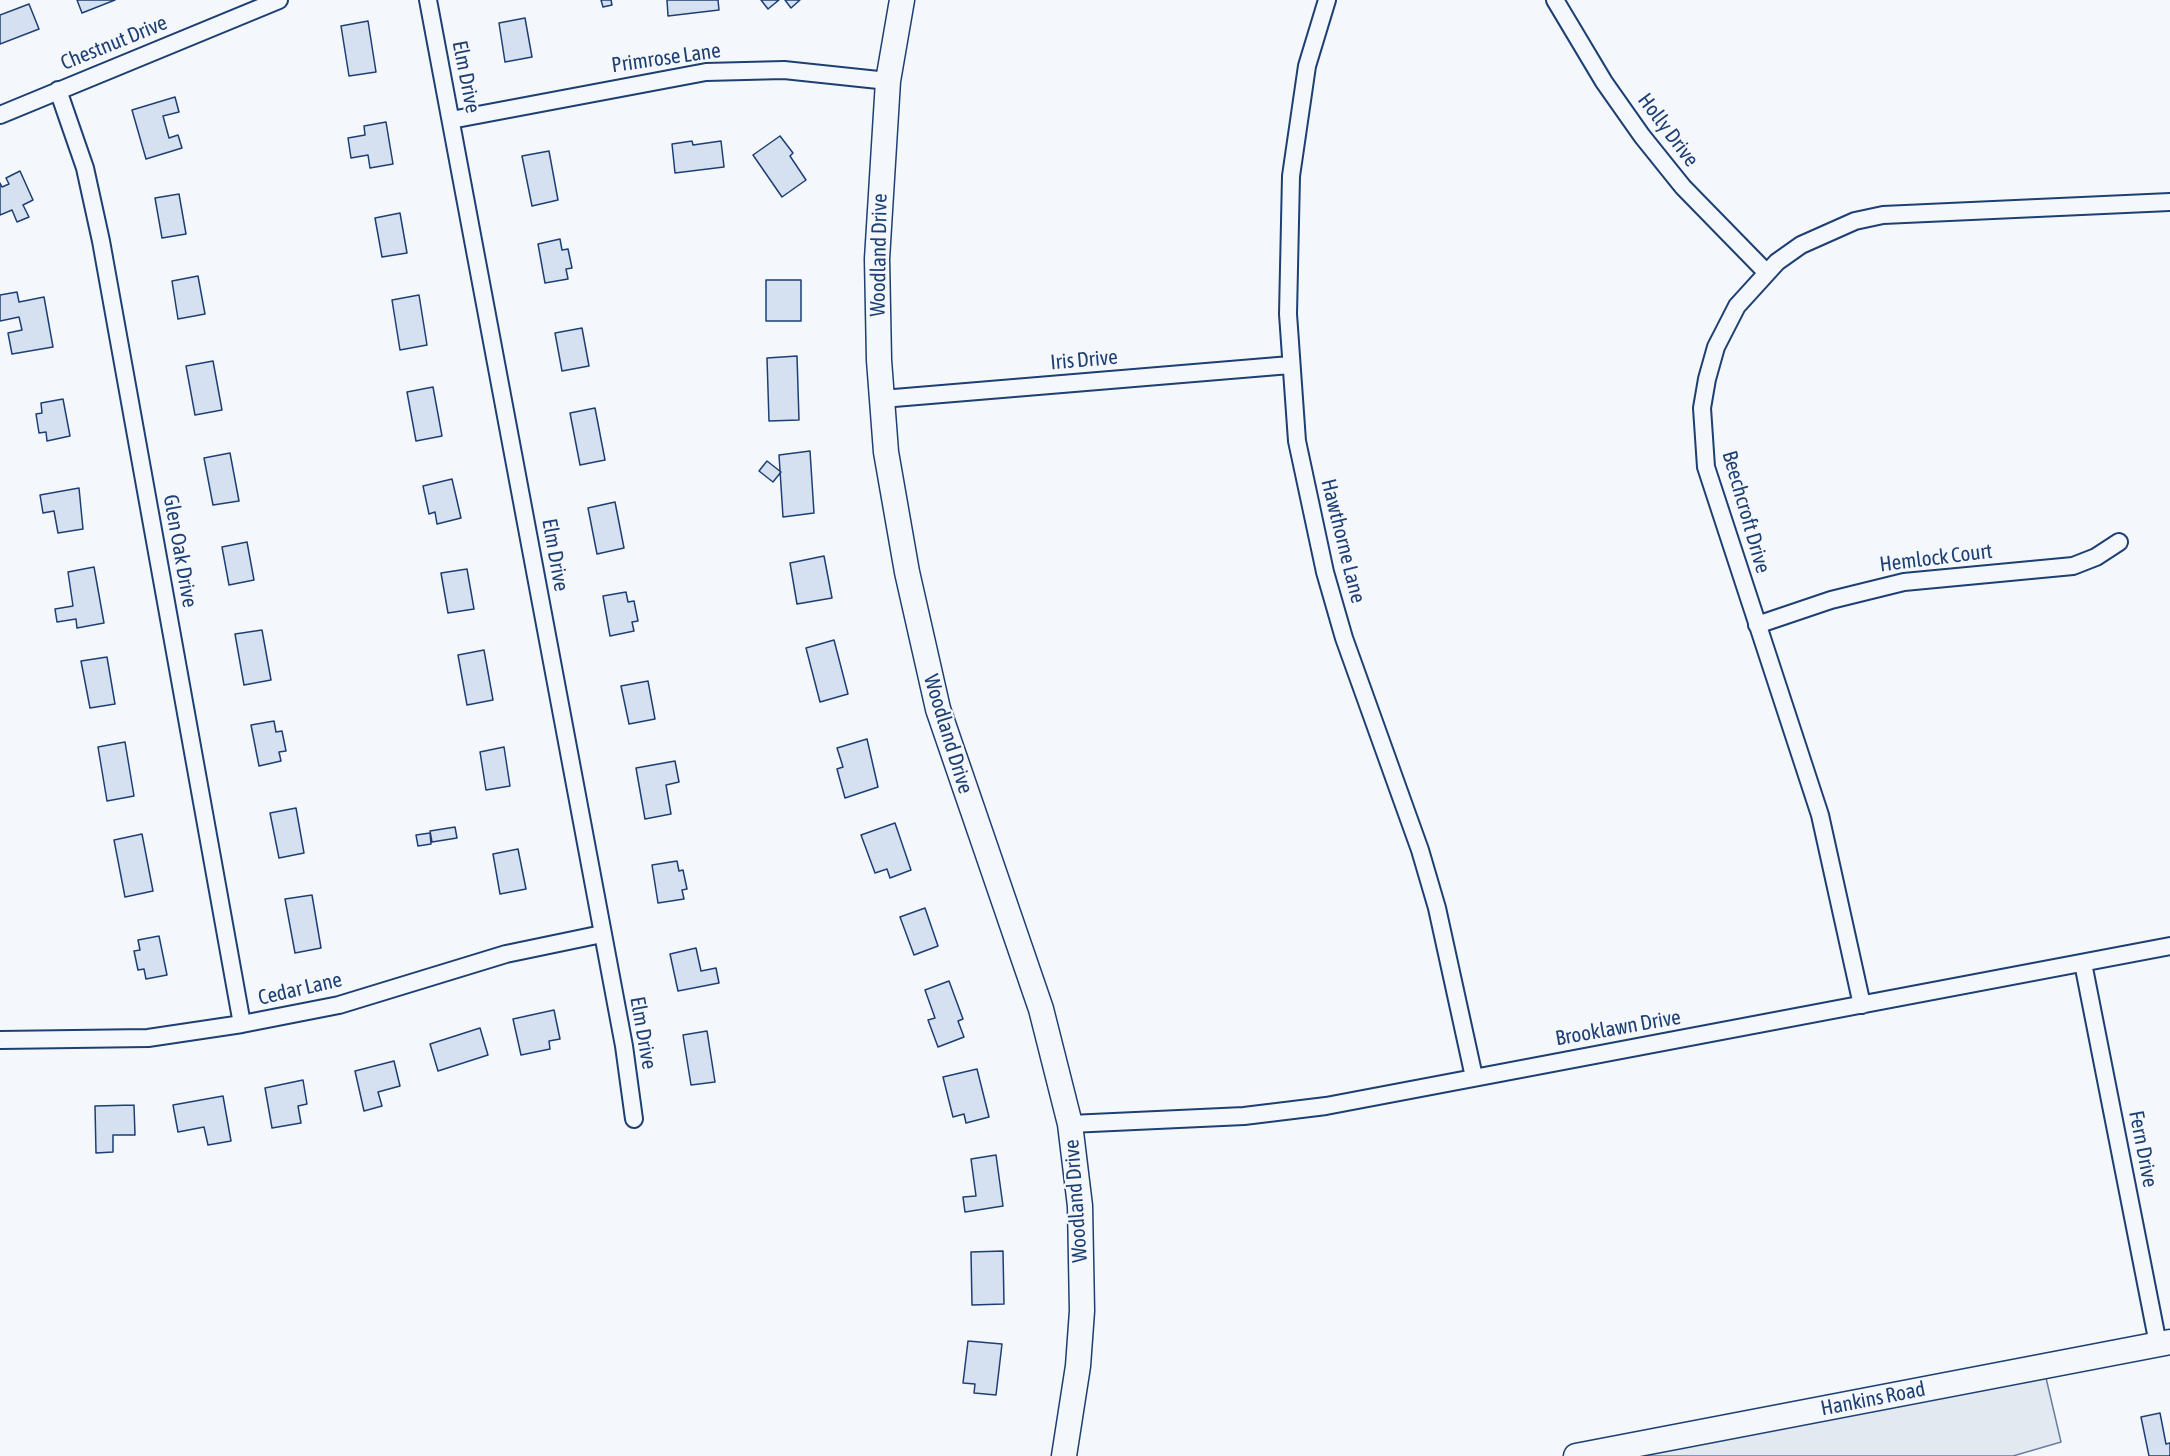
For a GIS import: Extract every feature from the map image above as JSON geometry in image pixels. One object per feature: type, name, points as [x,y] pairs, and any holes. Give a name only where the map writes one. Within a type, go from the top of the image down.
[{"type":"street","name":"Chestnut Drive","points":[[0,115],[279,0]]},
{"type":"street","name":"Elm Drive","points":[[428,0],[624,1046],[634,1119]]},
{"type":"street","name":"Woodland Drive","points":[[902,0],[888,81],[877,259],[886,452],[907,572],[938,709],[1041,1009],[1070,1124],[1080,1206],[1082,1311],[1078,1366],[1064,1456]]},
{"type":"street","name":"Hawthorne Lane","points":[[1327,0],[1307,66],[1291,176],[1290,365],[1297,441],[1325,572],[1344,638],[1419,850],[1437,908],[1474,1077]]},
{"type":"street","name":"Holly Drive","points":[[1555,0],[1604,82],[1642,136],[1683,187],[1766,272]]},
{"type":"street","name":"Primrose Lane","points":[[452,120],[706,72],[784,70],[888,81]]},
{"type":"street","name":"Glen Oak Drive","points":[[58,90],[85,168],[101,241],[242,1024]]},
{"type":"street","name":"Beechcroft Drive","points":[[1862,1005],[1820,815],[1756,625],[1706,466],[1702,438],[1702,408],[1716,347],[1737,306],[1766,272],[1801,245],[1827,231],[1883,215],[2170,202]]},
{"type":"street","name":"Iris Drive","points":[[882,399],[1290,365]]},
{"type":"street","name":"Hemlock Court","points":[[1756,625],[1831,600],[1904,582],[2073,566],[2096,557],[2119,542]]},
{"type":"street","name":"Cedar Lane","points":[[0,1040],[148,1038],[242,1024],[339,1005],[506,954],[602,934]]},
{"type":"street","name":"Brooklawn Drive","points":[[1070,1124],[1245,1116],[1326,1106],[2170,946]]},
{"type":"street","name":"Fern Drive","points":[[2083,963],[2164,1343]]},
{"type":"street","name":"Hankins Road","points":[[1576,1456],[2164,1343]]},
{"type":"shaded area","points":[[2043,1365],[2061,1442],[2013,1456],[1583,1456]]},
{"type":"building","points":[[77,0],[115,0],[82,13]]},
{"type":"building","points":[[601,0],[611,0],[612,5],[603,7]]},
{"type":"building","points":[[667,0],[718,0],[719,10],[668,16]]},
{"type":"building","points":[[761,0],[779,0],[768,9]]},
{"type":"building","points":[[785,0],[800,0],[791,8]]},
{"type":"building","points":[[29,4],[39,29],[0,44],[0,15]]},
{"type":"building","points":[[525,18],[532,57],[505,62],[499,23]]},
{"type":"building","points":[[368,21],[376,72],[349,76],[341,26]]},
{"type":"building","points":[[175,97],[179,112],[163,116],[169,138],[178,135],[182,148],[146,159],[132,110]]},
{"type":"building","points":[[386,122],[393,164],[370,168],[368,155],[351,158],[348,138],[365,135],[364,126]]},
{"type":"building","points":[[780,136],[793,153],[790,156],[806,180],[782,197],[753,155]]},
{"type":"building","points":[[692,141],[693,145],[721,141],[724,167],[675,173],[672,144]]},
{"type":"building","points":[[549,151],[558,200],[532,206],[522,156]]},
{"type":"building","points":[[20,171],[33,200],[23,205],[29,217],[17,222],[12,210],[0,215],[0,183],[2,187],[9,184],[6,178]]},
{"type":"building","points":[[179,194],[186,234],[162,238],[155,198]]},
{"type":"building","points":[[400,213],[407,253],[382,257],[375,218]]},
{"type":"building","points":[[560,239],[562,250],[568,249],[572,268],[566,269],[568,279],[545,283],[538,244]]},
{"type":"building","points":[[198,276],[205,314],[178,319],[172,281]]},
{"type":"building","points":[[766,280],[801,280],[801,321],[766,321]]},
{"type":"building","points":[[17,292],[19,302],[44,297],[53,347],[12,354],[8,333],[22,330],[19,317],[0,321],[0,295]]},
{"type":"building","points":[[419,295],[427,345],[400,350],[392,300]]},
{"type":"building","points":[[582,328],[589,366],[562,371],[555,333]]},
{"type":"building","points":[[797,356],[799,420],[769,421],[767,358]]},
{"type":"building","points":[[213,361],[222,410],[195,415],[186,366]]},
{"type":"building","points":[[433,387],[442,436],[416,441],[407,392]]},
{"type":"building","points":[[63,399],[70,436],[47,441],[46,432],[39,433],[36,414],[42,413],[41,403]]},
{"type":"building","points":[[595,408],[605,460],[580,465],[570,413]]},
{"type":"building","points":[[810,451],[814,513],[783,517],[779,455]]},
{"type":"building","points":[[230,453],[239,501],[213,505],[204,458]]},
{"type":"building","points":[[767,461],[781,472],[773,482],[759,471]]},
{"type":"building","points":[[452,479],[461,518],[437,524],[435,512],[429,514],[423,486]]},
{"type":"building","points":[[79,488],[83,529],[58,533],[54,511],[43,513],[40,495]]},
{"type":"building","points":[[615,502],[624,548],[597,554],[588,508]]},
{"type":"building","points":[[247,542],[254,580],[229,585],[222,547]]},
{"type":"building","points":[[824,556],[832,598],[797,604],[790,563]]},
{"type":"building","points":[[94,567],[104,623],[77,628],[76,619],[57,622],[55,609],[73,606],[68,572]]},
{"type":"building","points":[[467,569],[474,609],[448,613],[441,573]]},
{"type":"building","points":[[626,592],[628,602],[634,601],[638,621],[632,622],[634,631],[610,636],[603,596]]},
{"type":"building","points":[[262,630],[271,680],[244,685],[235,634]]},
{"type":"building","points":[[834,640],[848,694],[820,702],[806,648]]},
{"type":"building","points":[[484,650],[493,700],[467,705],[458,655]]},
{"type":"building","points":[[107,657],[115,704],[90,708],[81,661]]},
{"type":"building","points":[[648,681],[655,719],[629,724],[621,686]]},
{"type":"building","points":[[274,721],[276,732],[282,731],[286,751],[279,752],[281,761],[259,766],[251,725]]},
{"type":"building","points":[[867,739],[878,787],[845,798],[837,769],[843,767],[837,748]]},
{"type":"building","points":[[125,742],[134,796],[107,801],[98,747]]},
{"type":"building","points":[[504,747],[510,786],[486,790],[480,752]]},
{"type":"building","points":[[675,761],[679,782],[666,785],[671,814],[645,819],[636,768]]},
{"type":"building","points":[[296,808],[304,853],[279,858],[270,813]]},
{"type":"building","points":[[895,823],[911,870],[890,878],[887,869],[875,873],[861,835]]},
{"type":"building","points":[[455,827],[457,838],[432,842],[430,831]]},
{"type":"building","points":[[430,833],[431,844],[418,846],[416,835]]},
{"type":"building","points":[[142,834],[153,891],[125,897],[114,840]]},
{"type":"building","points":[[518,849],[526,889],[500,894],[493,854]]},
{"type":"building","points":[[677,861],[679,871],[683,870],[687,889],[682,890],[684,899],[658,903],[652,865]]},
{"type":"building","points":[[312,895],[321,948],[295,953],[285,899]]},
{"type":"building","points":[[925,908],[938,946],[914,955],[900,917]]},
{"type":"building","points":[[159,936],[167,975],[146,979],[144,969],[138,970],[134,951],[140,950],[138,940]]},
{"type":"building","points":[[696,948],[701,971],[716,968],[719,983],[678,991],[670,954]]},
{"type":"building","points":[[949,981],[963,1019],[958,1021],[964,1037],[938,1047],[928,1020],[935,1018],[925,990]]},
{"type":"building","points":[[554,1010],[560,1039],[549,1041],[550,1049],[521,1055],[513,1019]]},
{"type":"building","points":[[480,1028],[488,1055],[438,1071],[430,1044]]},
{"type":"building","points":[[707,1031],[715,1082],[691,1085],[683,1035]]},
{"type":"building","points":[[394,1061],[400,1086],[378,1092],[382,1106],[364,1111],[355,1071]]},
{"type":"building","points":[[977,1069],[989,1117],[966,1123],[964,1114],[953,1117],[943,1077]]},
{"type":"building","points":[[303,1080],[307,1104],[298,1106],[301,1123],[272,1128],[265,1088]]},
{"type":"building","points":[[223,1096],[231,1141],[208,1145],[204,1127],[178,1132],[173,1105]]},
{"type":"building","points":[[134,1105],[135,1135],[113,1135],[113,1152],[96,1153],[95,1106]]},
{"type":"building","points":[[996,1155],[1003,1206],[965,1212],[963,1197],[976,1196],[971,1159]]},
{"type":"building","points":[[1003,1251],[1004,1304],[972,1305],[971,1252]]},
{"type":"building","points":[[968,1341],[1002,1344],[996,1395],[974,1393],[975,1384],[963,1383]]},
{"type":"building","points":[[2160,1413],[2166,1444],[2170,1443],[2170,1456],[2149,1456],[2141,1417]]}]
